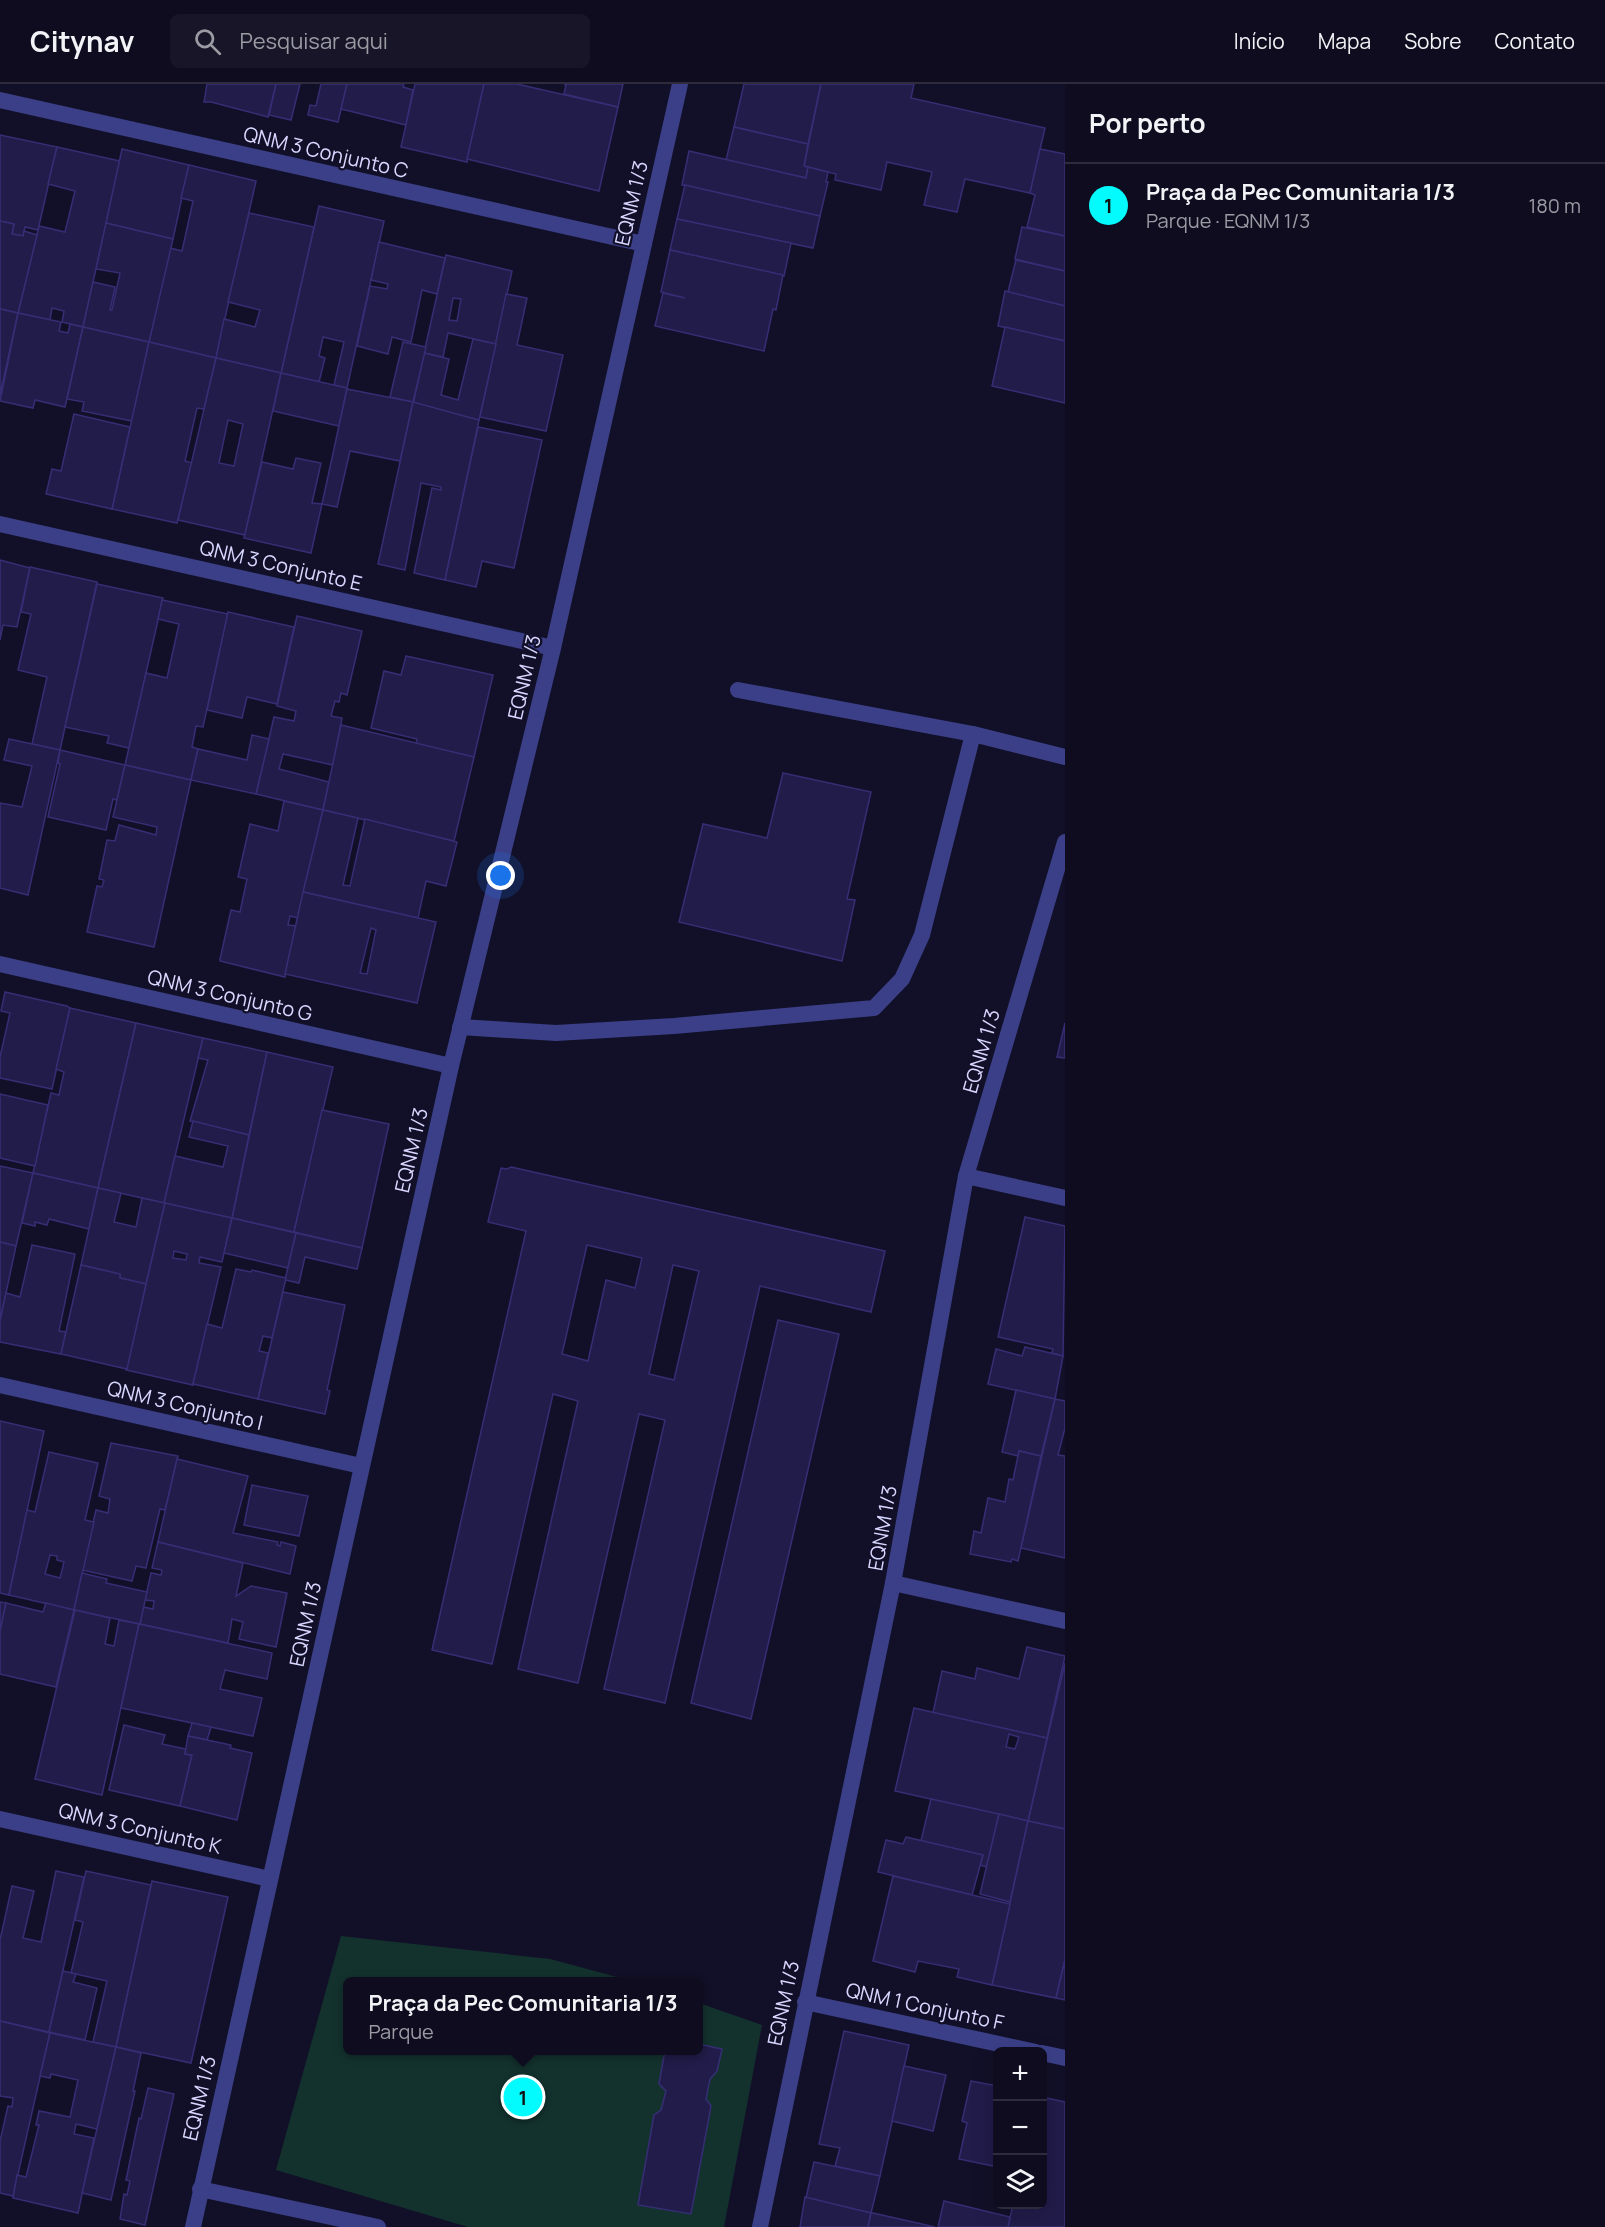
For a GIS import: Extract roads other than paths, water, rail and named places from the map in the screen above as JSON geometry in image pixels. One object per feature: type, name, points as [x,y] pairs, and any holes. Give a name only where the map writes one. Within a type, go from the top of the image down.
[{"type":"street","name":"EQNM 1/3","points":[[193,2227],[451,1066],[553,648],[680,84]]},
{"type":"street","name":"QNM 3 Conjunto C","points":[[0,100],[644,244]]},
{"type":"street","name":"QNM 3 Conjunto E","points":[[0,524],[553,648]]},
{"type":"street","points":[[738,690],[973,734],[1065,757]]},
{"type":"street","points":[[460,1028],[556,1033],[674,1026],[874,1008],[902,979],[922,935],[973,734]]},
{"type":"street","name":"EQNM 1/3","points":[[759,2227],[893,1583],[966,1176],[1065,842]]},
{"type":"street","name":"QNM 3 Conjunto G","points":[[0,964],[451,1066]]},
{"type":"street","points":[[966,1176],[1065,1198]]},
{"type":"street","name":"QNM 3 Conjunto I","points":[[0,1385],[361,1466]]},
{"type":"street","points":[[893,1583],[1065,1621]]},
{"type":"street","name":"QNM 3 Conjunto K","points":[[0,1819],[270,1879]]},
{"type":"street","name":"QNM 1 Conjunto F","points":[[805,2002],[1013,2047]]},
{"type":"street","points":[[1047,2054],[1065,2058]]},
{"type":"street","points":[[200,2189],[378,2227]]},
{"type":"place","name":"Praça da Pec Comunitaria 1/3","points":[[523,2097]]}]
